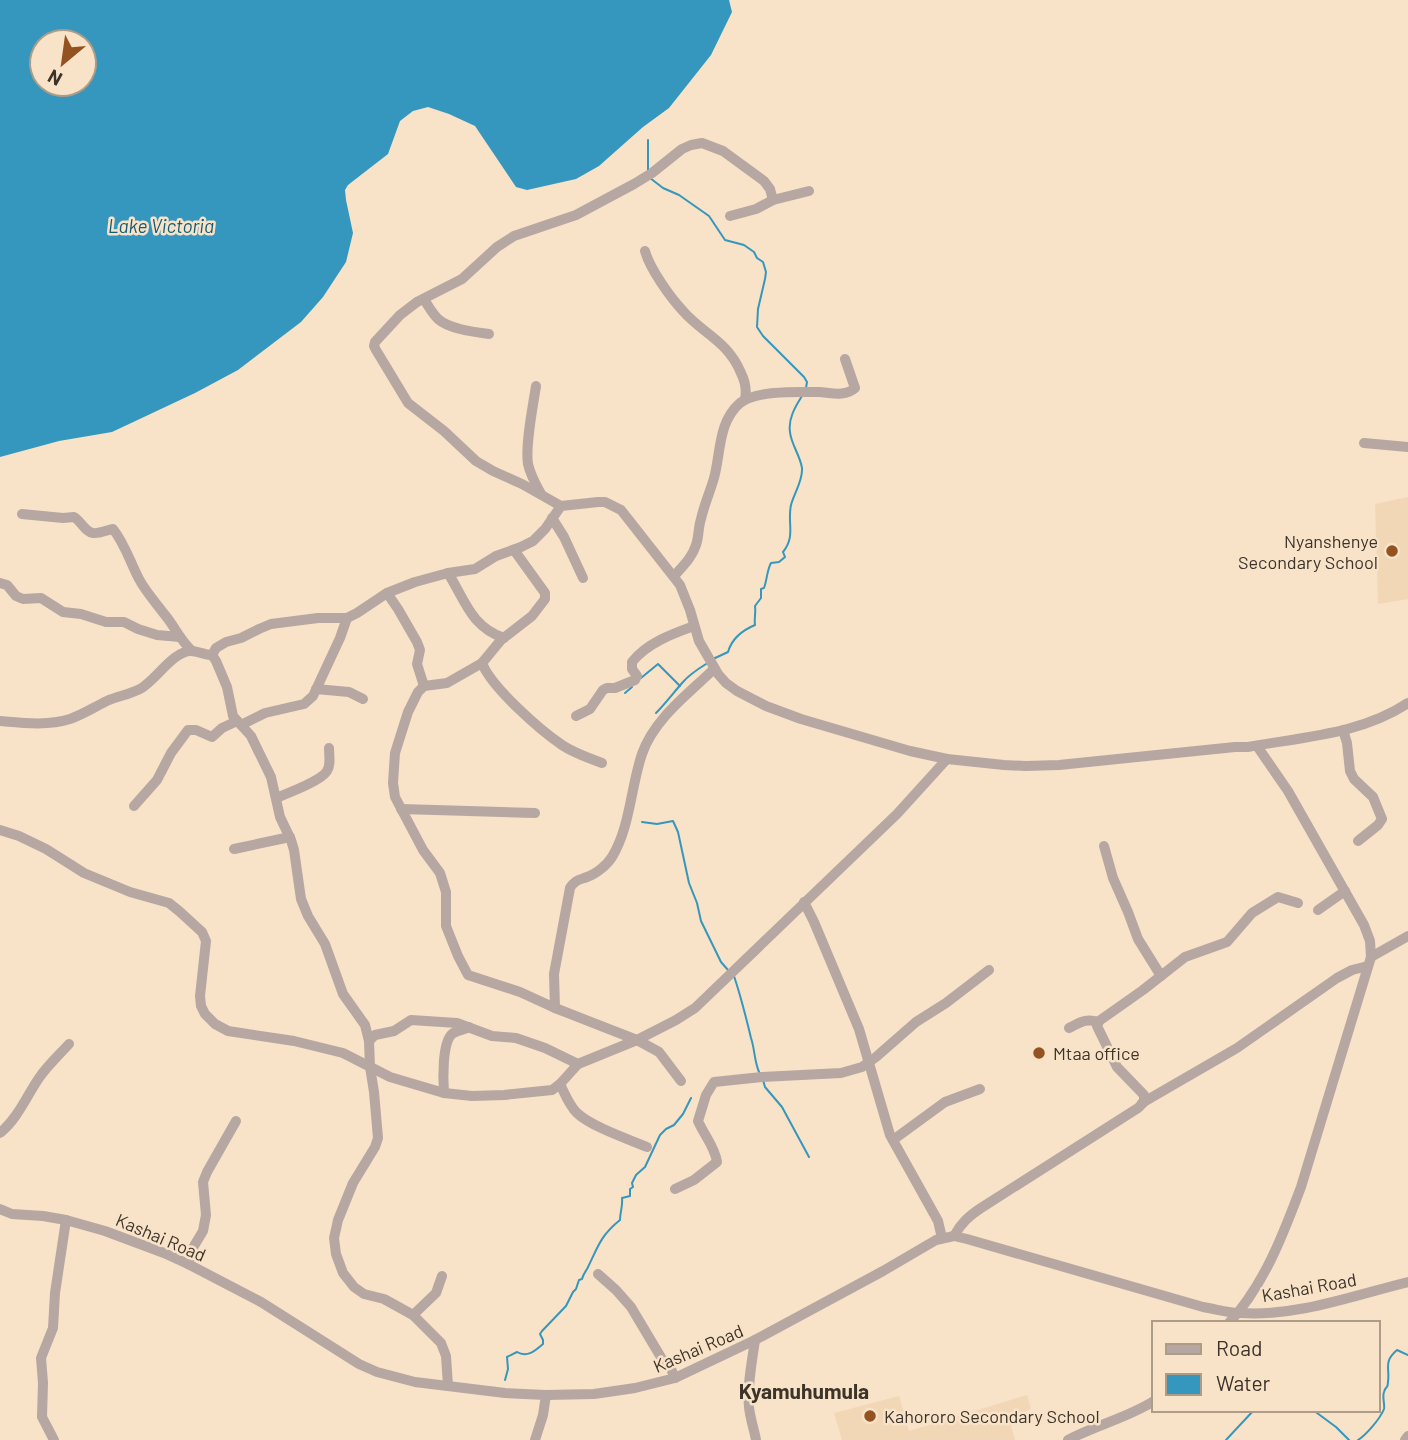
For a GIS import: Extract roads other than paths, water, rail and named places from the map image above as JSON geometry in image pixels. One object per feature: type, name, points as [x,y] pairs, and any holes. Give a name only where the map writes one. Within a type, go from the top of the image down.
[{"type":"street","points":[[773,200],[764,181],[723,151],[702,144],[691,145],[681,149],[641,180],[576,215],[514,236],[497,247],[462,279],[417,302],[400,315],[374,346],[408,404],[476,461],[561,506],[606,502],[621,510],[674,576],[686,599],[699,641],[714,669],[726,684],[766,706],[801,719],[947,759],[1042,766],[1256,746],[1329,734],[1377,719],[1408,703]]},
{"type":"street","points":[[730,216],[756,209],[773,200],[809,191]]},
{"type":"street","points":[[645,251],[652,268],[681,310],[729,350],[744,381],[746,399]]},
{"type":"street","points":[[425,299],[431,311],[442,322],[468,331],[489,334]]},
{"type":"street","points":[[674,576],[689,559],[696,545],[714,479],[718,447],[736,407],[746,399],[783,393],[847,394],[855,388],[845,359]]},
{"type":"street","points":[[536,386],[528,459],[541,495]]},
{"type":"street","points":[[1364,443],[1408,447]]},
{"type":"street","points":[[212,656],[216,648],[226,642],[271,624],[318,618],[347,618],[387,593],[415,582],[475,569],[496,556],[533,541],[541,535],[561,506]]},
{"type":"street","points":[[22,514],[63,519],[74,517],[89,532],[95,533],[113,529],[150,597],[192,651]]},
{"type":"street","points":[[552,518],[583,578]]},
{"type":"street","points":[[514,550],[545,593],[545,599],[532,616],[504,638],[482,663],[447,683],[424,687],[418,692],[395,753],[395,797],[423,850],[440,873],[446,892],[446,926],[466,972],[471,977],[520,992],[637,1040],[659,1052],[681,1080]]},
{"type":"street","points":[[448,573],[477,621],[486,631],[504,638]]},
{"type":"street","points":[[0,583],[7,584],[16,596],[23,599],[41,598],[62,612],[81,614],[106,622],[124,622],[157,635],[180,638]]},
{"type":"street","points":[[387,593],[417,642],[420,650],[417,664],[424,687]]},
{"type":"street","points":[[134,806],[157,779],[188,730],[196,730],[212,737],[222,728],[265,713],[304,704],[313,696],[347,618]]},
{"type":"street","points":[[576,716],[590,709],[603,690],[635,680],[637,676],[632,669],[632,662],[641,652],[694,626]]},
{"type":"street","points":[[0,722],[59,722],[72,718],[141,688],[183,652],[192,651],[212,656],[216,661],[226,687],[231,711],[251,736],[271,777],[280,817],[294,850],[301,900],[325,944],[344,994],[365,1026],[369,1041],[378,1138],[354,1183],[334,1238],[343,1273],[354,1287],[365,1294],[384,1299],[413,1315],[444,1348],[448,1386]]},
{"type":"street","points":[[482,663],[496,684],[552,737],[572,751],[602,763]]},
{"type":"street","points":[[555,1008],[555,975],[570,888],[574,881],[590,876],[613,856],[634,794],[640,761],[650,737],[675,707],[714,669]]},
{"type":"street","points":[[316,689],[349,692],[363,699]]},
{"type":"street","points":[[1343,730],[1350,771],[1354,779],[1373,797],[1382,819],[1358,841]]},
{"type":"street","points":[[1231,1321],[1274,1254],[1289,1220],[1370,962],[1371,948],[1368,933],[1345,891],[1288,791],[1256,746]]},
{"type":"street","points":[[276,798],[323,775],[329,767],[329,748]]},
{"type":"street","points":[[0,830],[46,849],[83,873],[130,892],[169,903],[179,911],[202,932],[206,941],[201,1006],[205,1014],[219,1027],[228,1031],[294,1041],[342,1052],[390,1077],[444,1093],[504,1095],[552,1090],[578,1064],[637,1040],[695,1007],[897,814],[947,759]]},
{"type":"street","points":[[401,809],[535,813]]},
{"type":"street","points":[[234,849],[290,837]]},
{"type":"street","points":[[1104,846],[1113,878],[1138,939],[1161,975]]},
{"type":"street","points":[[1318,909],[1345,891]]},
{"type":"street","points":[[1142,1104],[1144,1095],[1118,1067],[1097,1026],[1099,1022],[1185,957],[1227,942],[1252,913],[1271,900],[1281,897],[1298,904]]},
{"type":"street","points":[[804,902],[854,1019],[893,1140],[938,1221],[942,1238]]},
{"type":"street","points":[[954,1236],[960,1225],[981,1208],[1142,1104],[1237,1048],[1337,978],[1370,962],[1408,936]]},
{"type":"street","points":[[675,1189],[694,1180],[718,1160],[698,1121],[706,1095],[714,1083],[854,1070],[989,970]]},
{"type":"street","points":[[1069,1028],[1090,1019],[1099,1022]]},
{"type":"street","points":[[369,1041],[375,1035],[394,1031],[411,1020],[457,1023],[492,1036],[516,1038],[578,1064]]},
{"type":"street","points":[[444,1093],[445,1054],[449,1039],[454,1032],[468,1027]]},
{"type":"street","points":[[0,1133],[14,1118],[44,1070],[69,1044]]},
{"type":"street","points":[[559,1084],[581,1116],[647,1147]]},
{"type":"street","points":[[893,1140],[945,1102],[980,1088]]},
{"type":"street","points":[[188,1264],[203,1231],[206,1215],[203,1182],[236,1121]]},
{"type":"street","name":"Kashai Road","points":[[0,1209],[12,1214],[66,1220],[133,1241],[188,1264],[261,1301],[368,1369],[415,1382],[505,1393],[594,1394],[675,1378],[755,1340],[942,1238],[954,1236],[1203,1307],[1238,1313],[1292,1310],[1336,1302],[1408,1282]]},
{"type":"street","points":[[54,1440],[42,1417],[41,1358],[53,1328],[55,1293],[66,1220]]},
{"type":"street","points":[[598,1274],[631,1307],[675,1378]]},
{"type":"street","points":[[413,1315],[436,1293],[442,1276]]},
{"type":"street","points":[[755,1340],[749,1408],[756,1440]]},
{"type":"street","points":[[535,1440],[546,1395]]},
{"type":"street","points":[[1068,1440],[1152,1402]]},
{"type":"street","points":[[1405,1440],[1408,1436]]},
{"type":"water","name":"Lake Victoria","points":[[0,0],[729,0],[732,12],[711,55],[669,108],[599,166],[576,179],[527,190],[516,187],[475,126],[428,107],[413,111],[400,121],[388,154],[345,190],[353,233],[346,262],[323,297],[301,322],[238,370],[195,393],[112,432],[59,441],[0,457]]},
{"type":"waterway","points":[[648,140],[648,170]]},
{"type":"waterway","points":[[650,178],[709,216],[725,240],[744,245],[763,262],[766,272],[757,327],[804,377],[806,388]]},
{"type":"waterway","points":[[713,659],[728,652],[738,635],[755,625],[755,606],[761,598],[761,589],[764,588],[771,563],[779,562],[785,557],[783,552],[790,535],[791,505],[802,473],[791,436],[790,422],[802,396]]},
{"type":"waterway","points":[[641,678],[658,664],[680,686]]},
{"type":"waterway","points":[[656,713],[685,679],[706,664]]},
{"type":"waterway","points":[[625,693],[632,687]]},
{"type":"waterway","points":[[642,822],[657,824],[673,821],[701,921],[721,962],[728,970]]},
{"type":"waterway","points":[[734,976],[759,1072]]},
{"type":"waterway","points":[[763,1080],[765,1087],[782,1107],[809,1157]]},
{"type":"waterway","points":[[505,1380],[507,1357],[517,1352],[531,1353],[543,1344],[540,1334],[566,1306],[600,1242],[620,1220],[622,1198],[630,1196],[632,1183],[645,1167],[660,1135],[674,1125],[691,1098]]},
{"type":"waterway","points":[[1358,1440],[1384,1409],[1383,1394],[1388,1384],[1390,1358],[1397,1350],[1408,1355]]},
{"type":"waterway","points":[[1226,1440],[1252,1412]]},
{"type":"waterway","points":[[1316,1412],[1349,1440]]},
{"type":"place","name":"Nyanshenye Secondary School","points":[[1392,551]]},
{"type":"place","name":"Mtaa office","points":[[1039,1053]]},
{"type":"place","name":"Kahororo Secondary School","points":[[870,1416]]},
{"type":"district","name":"Kyamuhumula","points":[[804,1390]]}]
